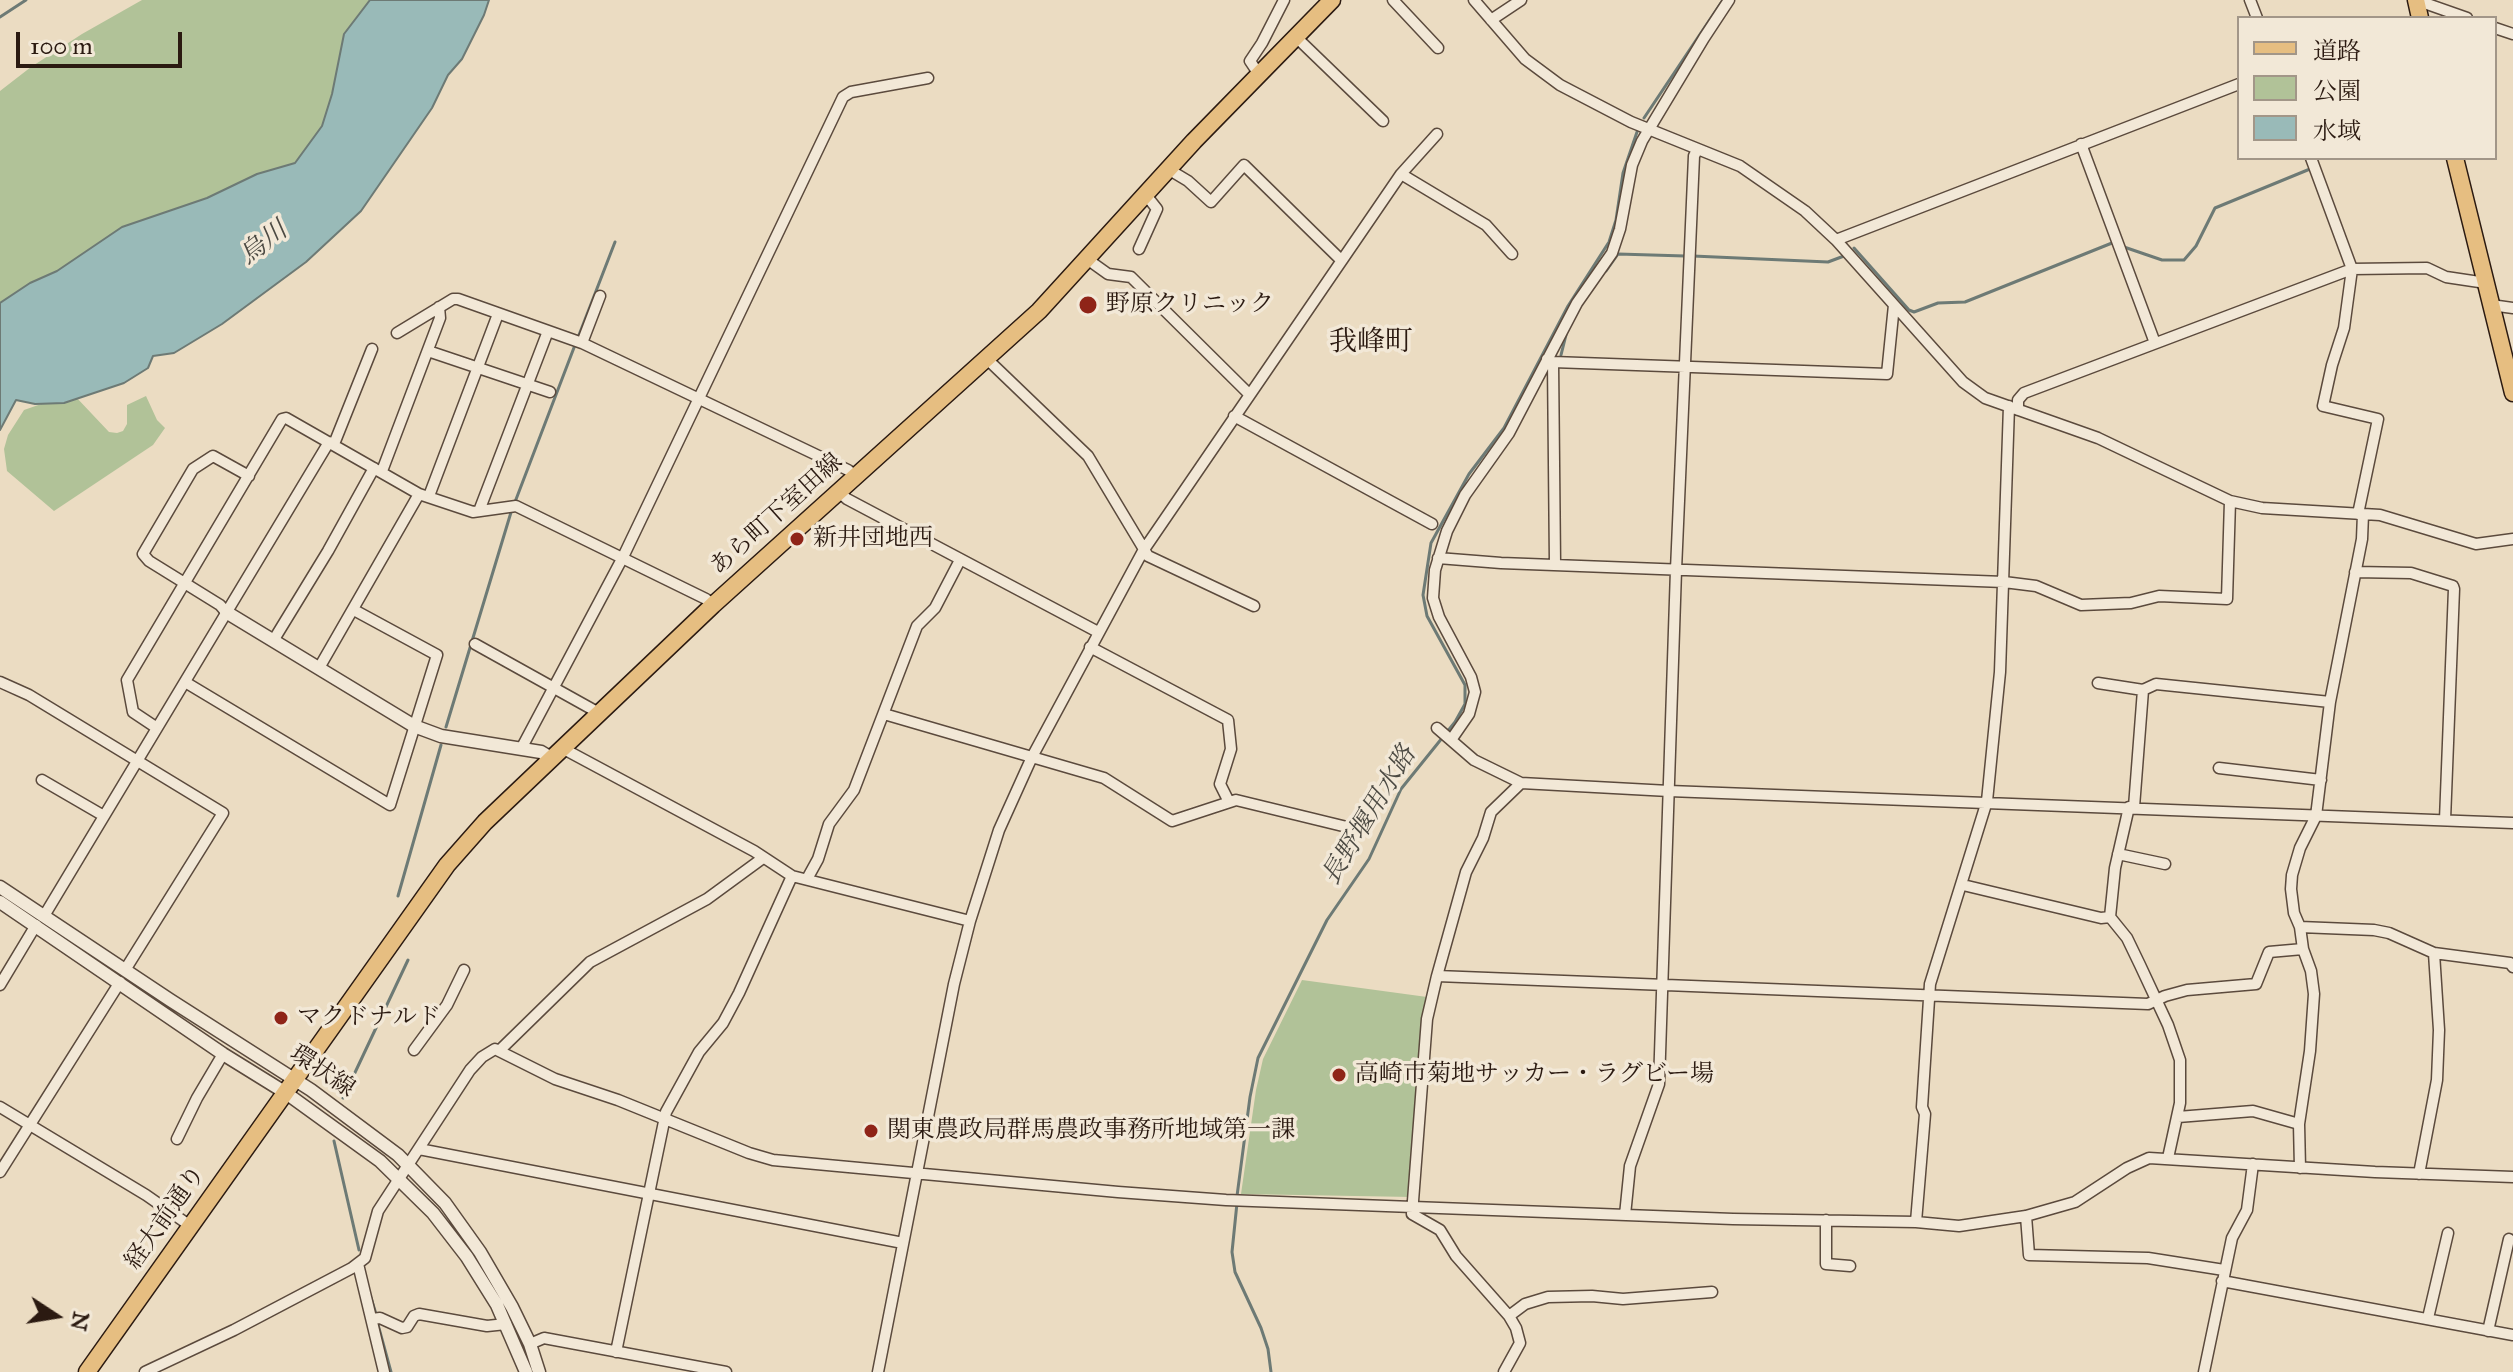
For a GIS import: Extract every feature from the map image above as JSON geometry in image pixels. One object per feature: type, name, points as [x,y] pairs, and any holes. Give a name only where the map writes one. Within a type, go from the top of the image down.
[{"type":"main road","name":"あら町下室田線","points":[[290,1086],[447,865],[485,822],[713,605],[1039,311],[1258,73],[1332,0]]},
{"type":"main road","points":[[2455,160],[2513,393]]},
{"type":"main road","name":"経大前通り","points":[[87,1372],[290,1086]]},
{"type":"street","points":[[1258,73],[1250,61],[1284,0]]},
{"type":"street","points":[[1393,0],[1438,48]]},
{"type":"street","points":[[1474,0],[1525,59],[1560,85],[1647,129],[1740,166],[1805,211],[1836,240],[1963,382],[1985,398],[2098,438],[2230,501],[2262,508],[2380,515],[2476,544],[2513,539]]},
{"type":"street","points":[[1491,20],[1521,0]]},
{"type":"street","points":[[1729,0],[1647,129],[1632,165],[1620,229],[1612,253],[1577,303],[1550,360],[1497,453],[1457,509],[1438,558],[1432,589],[1435,609],[1468,670],[1475,692],[1469,714],[1444,734],[1474,760],[1521,783],[2513,823]]},
{"type":"street","points":[[2417,10],[2454,16]]},
{"type":"street","points":[[1296,37],[1383,121]]},
{"type":"street","points":[[521,749],[623,557],[843,97],[851,92],[928,78]]},
{"type":"street","points":[[1836,240],[2237,85]]},
{"type":"street","points":[[878,1372],[954,984],[999,830],[1032,757],[1143,551],[1401,174],[1437,134]]},
{"type":"street","points":[[2081,144],[2155,343]]},
{"type":"street","points":[[1625,1215],[1630,1166],[1659,1084],[1676,570],[1694,156],[1697,150]]},
{"type":"street","points":[[2300,1168],[2299,1124],[2310,1051],[2314,994],[2311,971],[2294,913],[2292,875],[2300,848],[2316,816],[2330,702],[2362,539],[2360,514],[2378,419],[2323,406],[2344,328],[2352,269],[2312,160]]},
{"type":"street","points":[[1168,169],[1188,181],[1211,202],[1244,165],[1341,260]]},
{"type":"street","points":[[1401,174],[1486,225],[1512,254]]},
{"type":"street","points":[[1139,249],[1157,209],[1146,195]]},
{"type":"street","points":[[1087,259],[1108,274],[1131,277],[1249,394]]},
{"type":"street","points":[[1916,1222],[1925,1114],[1922,1107],[1929,996],[1987,801],[2000,672],[2014,408],[2018,400],[2024,393],[2352,269],[2427,268],[2446,277],[2486,283]]},
{"type":"street","points":[[582,343],[600,296]]},
{"type":"street","points":[[397,333],[453,299],[458,299],[582,343],[855,476]]},
{"type":"street","points":[[1550,360],[1887,374],[1894,305]]},
{"type":"street","points":[[2491,305],[2513,308]]},
{"type":"street","points":[[273,641],[378,469],[428,351],[440,318],[439,307]]},
{"type":"street","points":[[319,668],[424,495],[498,314]]},
{"type":"street","points":[[479,511],[548,331]]},
{"type":"street","points":[[0,985],[332,443],[372,349]]},
{"type":"street","points":[[428,351],[550,392]]},
{"type":"street","points":[[987,359],[1088,456],[1148,556],[1254,606]]},
{"type":"street","points":[[1550,360],[1555,564]]},
{"type":"street","points":[[1234,416],[1432,524]]},
{"type":"street","points":[[157,728],[133,712],[127,680],[282,419],[286,418],[424,495],[473,512],[516,506],[623,557],[713,605]]},
{"type":"street","points":[[249,476],[213,456],[193,469],[143,554],[226,612],[414,726],[441,736],[556,753],[763,858],[792,876],[970,921]]},
{"type":"street","points":[[839,492],[1098,632]]},
{"type":"street","points":[[1438,558],[2004,582],[2036,586],[2081,605],[2131,603],[2159,596],[2227,599],[2230,501]]},
{"type":"street","points":[[807,879],[818,859],[829,824],[854,790],[917,626],[935,608],[960,560]]},
{"type":"street","points":[[2355,572],[2411,573],[2453,586],[2445,820]]},
{"type":"street","points":[[185,682],[390,805],[437,655],[354,610]]},
{"type":"street","points":[[475,644],[599,713]]},
{"type":"street","points":[[1090,647],[1228,720],[1231,749],[1220,784],[1229,802]]},
{"type":"street","points":[[0,682],[29,695],[223,813],[0,1172]]},
{"type":"street","points":[[2098,683],[2143,690],[2156,684],[2330,702]]},
{"type":"street","points":[[2143,690],[2131,807],[2118,854],[2110,917],[2127,938],[2157,1001],[2180,1060],[2182,1079],[2178,1117],[2168,1158]]},
{"type":"street","points":[[884,714],[1104,778],[1172,821],[1229,802],[1243,801],[1351,828]]},
{"type":"street","points":[[2219,768],[2321,780]]},
{"type":"street","points":[[42,780],[104,816]]},
{"type":"street","points":[[1504,1372],[1520,1343],[1509,1316],[1456,1256],[1440,1230],[1412,1214],[1427,1019],[1437,976],[1466,872],[1483,838],[1491,812],[1521,783]]},
{"type":"street","points":[[2118,854],[2165,864]]},
{"type":"street","points":[[145,1372],[234,1330],[358,1264],[368,1251],[378,1211],[470,1070],[489,1052],[500,1050],[590,962],[707,899],[763,858]]},
{"type":"street","points":[[616,1352],[664,1119],[699,1052],[723,1023],[739,993],[792,876]]},
{"type":"street","points":[[1963,885],[2101,918],[2110,917]]},
{"type":"street","name":"環状線","points":[[0,887],[40,921],[290,1086],[399,1178],[449,1233],[483,1282],[506,1324],[526,1372]]},
{"type":"street","name":"環状線","points":[[0,902],[40,921]]},
{"type":"street","points":[[2300,927],[2374,930],[2389,933],[2434,953],[2510,963],[2513,967]]},
{"type":"street","points":[[1437,976],[2148,1004],[2187,990],[2256,984],[2269,952],[2303,949]]},
{"type":"street","points":[[2419,1174],[2437,1080],[2439,1030],[2434,953]]},
{"type":"street","points":[[414,1050],[447,1005],[464,970]]},
{"type":"street","name":"環状線","points":[[122,976],[223,1054],[355,1121],[408,1164],[445,1203],[480,1252],[530,1344],[539,1372]]},
{"type":"street","points":[[500,1050],[555,1079],[773,1160],[1237,1200],[1625,1215],[1916,1222],[1959,1226],[2026,1216],[2075,1202],[2127,1168],[2149,1158],[2513,1177]]},
{"type":"street","points":[[177,1139],[223,1054]]},
{"type":"street","points":[[0,1107],[146,1195],[189,1225]]},
{"type":"street","points":[[2178,1117],[2253,1111],[2299,1124]]},
{"type":"street","points":[[419,1149],[903,1243]]},
{"type":"street","points":[[2204,1372],[2232,1238],[2247,1210],[2253,1164]]},
{"type":"street","points":[[2026,1216],[2029,1255],[2148,1258],[2513,1335]]},
{"type":"street","points":[[1826,1220],[1826,1264],[1850,1266]]},
{"type":"street","points":[[2428,1318],[2448,1233]]},
{"type":"street","points":[[2488,1331],[2509,1239]]},
{"type":"street","points":[[358,1264],[384,1372]]},
{"type":"street","points":[[1509,1316],[1525,1304],[1548,1297],[1623,1299],[1712,1292]]},
{"type":"street","points":[[372,1319],[380,1318],[402,1328],[407,1327],[419,1314],[487,1326],[506,1324]]},
{"type":"street","points":[[530,1344],[544,1338],[726,1372]]},
{"type":"green space","points":[[142,0],[370,0],[344,34],[322,126],[295,163],[257,174],[207,198],[122,227],[57,271],[30,283],[0,303],[0,91],[82,34]]},
{"type":"green space","points":[[70,394],[109,432],[117,433],[123,431],[127,424],[127,405],[146,396],[157,420],[165,428],[153,445],[54,511],[7,471],[4,449],[8,435],[24,410]]},
{"type":"green space","name":"高崎市菊地サッカー・ラグビー場","points":[[1302,980],[1427,997],[1422,1020],[1412,1197],[1241,1194],[1263,1059]]},
{"type":"water","name":"烏川","points":[[370,0],[489,0],[462,59],[448,75],[432,108],[361,211],[306,262],[222,324],[174,353],[153,356],[148,368],[124,383],[64,403],[35,404],[16,400],[0,430],[0,303],[30,283],[57,271],[122,227],[207,198],[257,174],[295,163],[322,126],[344,34]]},
{"type":"waterway","points":[[0,17],[26,0]]},
{"type":"waterway","name":"長野堰用水路","points":[[1644,118],[1723,0]]},
{"type":"waterway","name":"長野堰用水路","points":[[1237,1196],[1258,1058],[1327,920],[1369,859],[1401,789],[1455,722],[1465,704],[1465,685],[1427,616],[1423,595],[1431,543],[1469,474],[1504,428],[1568,306],[1609,242],[1616,220],[1623,173],[1637,132]]},
{"type":"waterway","points":[[2124,247],[2162,260],[2184,260],[2196,246],[2215,208],[2310,169]]},
{"type":"waterway","points":[[579,335],[615,242]]},
{"type":"waterway","points":[[1854,248],[1914,312],[1938,303],[1965,302],[2112,243]]},
{"type":"waterway","points":[[1606,271],[1618,254],[1685,256]]},
{"type":"waterway","points":[[1693,256],[1828,262],[1844,256]]},
{"type":"waterway","points":[[1561,355],[1566,335]]},
{"type":"waterway","points":[[515,502],[575,345]]},
{"type":"waterway","points":[[446,727],[512,509]]},
{"type":"waterway","points":[[398,896],[441,745]]},
{"type":"waterway","points":[[343,1098],[408,960]]},
{"type":"waterway","points":[[334,1141],[359,1250]]},
{"type":"waterway","name":"長野堰用水路","points":[[1237,1203],[1232,1252],[1235,1272],[1261,1328],[1271,1372]]},
{"type":"waterway","points":[[371,1298],[376,1314]]},
{"type":"waterway","points":[[377,1321],[391,1372]]},
{"type":"place","name":"野原クリニック","points":[[1088,305]]},
{"type":"place","name":"新井団地西","points":[[797,539]]},
{"type":"place","name":"マクドナルド","points":[[281,1018]]},
{"type":"place","name":"高崎市菊地サッカー・ラグビー場","points":[[1339,1075]]},
{"type":"place","name":"関東農政局群馬農政事務所地域第一課","points":[[871,1131]]},
{"type":"district","name":"我峰町","points":[[1371,343]]}]
